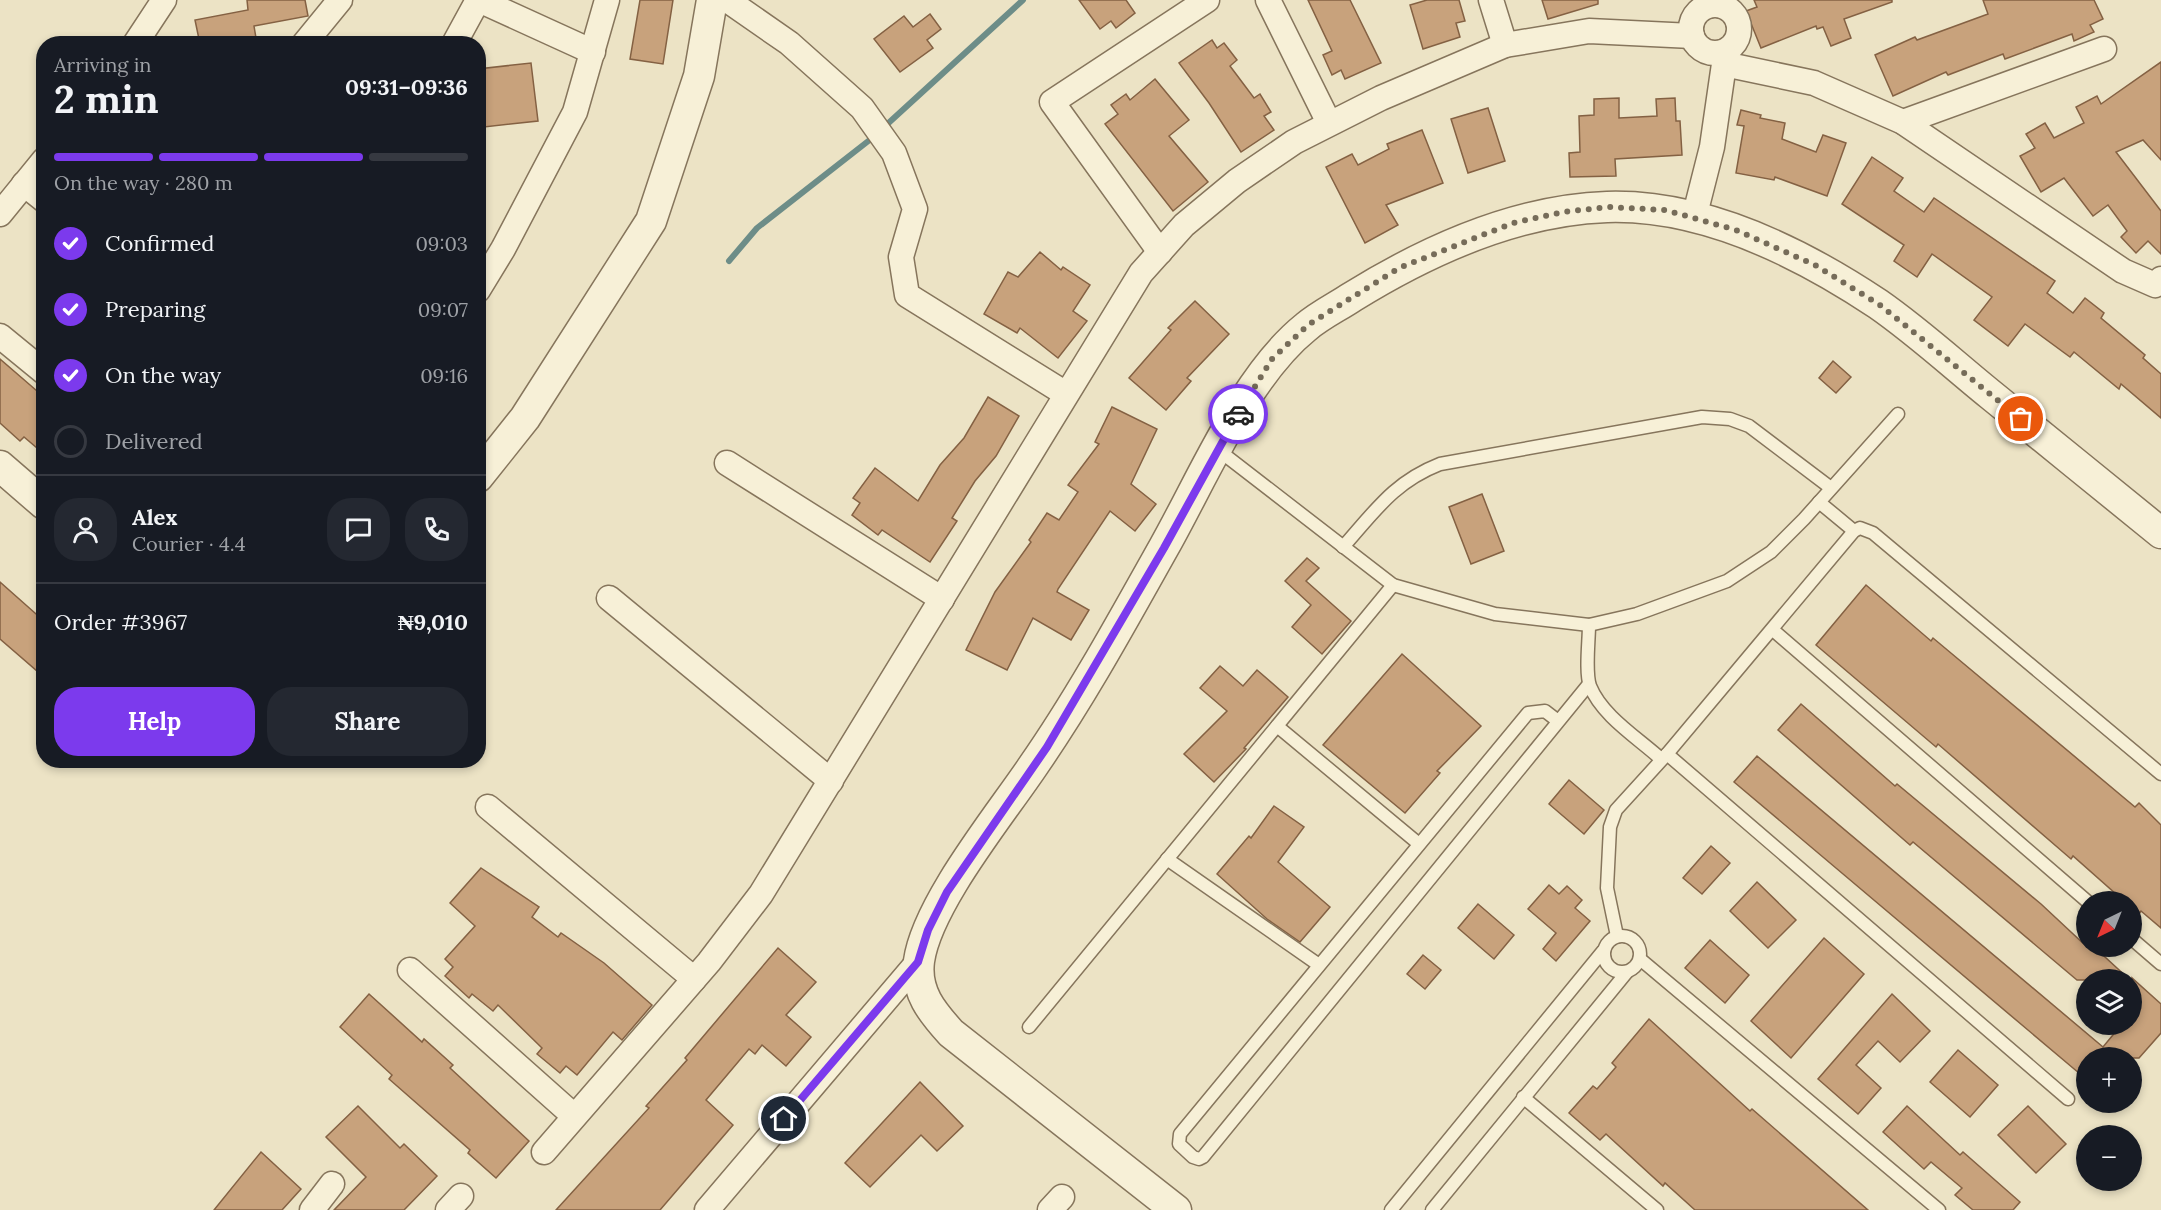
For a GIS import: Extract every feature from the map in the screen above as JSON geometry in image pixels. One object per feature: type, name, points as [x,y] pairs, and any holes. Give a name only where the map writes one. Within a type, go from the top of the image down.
[{"type":"street","points":[[140,36],[164,0]]},
{"type":"street","points":[[311,36],[340,0]]},
{"type":"street","points":[[459,36],[479,0],[593,52]]},
{"type":"street","points":[[486,277],[575,112],[607,0]]},
{"type":"street","points":[[486,467],[525,418],[651,221],[699,76],[712,0]]},
{"type":"street","points":[[727,0],[789,43],[862,108],[894,153],[915,209],[901,257],[907,295],[1066,394]]},
{"type":"street","points":[[1160,252],[1052,102],[1207,0]]},
{"type":"street","points":[[1268,0],[1329,123]]},
{"type":"street","points":[[1491,0],[1505,45]]},
{"type":"street","points":[[1694,218],[1712,147],[1724,58],[1738,39],[1739,22],[1729,9],[1717,3],[1698,12],[1691,27],[1692,36],[1702,49],[1724,58],[1814,83],[1903,122],[2123,271],[2155,285],[2161,279]]},
{"type":"street","points":[[544,1152],[694,979],[761,894],[1141,273],[1184,225],[1237,181],[1329,123],[1505,45],[1588,31],[1692,36]]},
{"type":"street","points":[[1903,122],[2104,49]]},
{"type":"street","points":[[0,214],[36,169]]},
{"type":"street","points":[[24,183],[36,193]]},
{"type":"street","points":[[1176,1210],[951,1033],[932,1011],[920,989],[918,962],[928,930],[947,892],[1047,747],[1164,548],[1216,449],[1272,359],[1308,325],[1399,268],[1513,223],[1563,212],[1609,207],[1665,210],[1736,230],[1815,265],[1880,305],[2161,533]]},
{"type":"street","points":[[0,336],[36,365]]},
{"type":"street","points":[[727,463],[942,599]]},
{"type":"street","points":[[0,466],[36,497]]},
{"type":"street","points":[[609,598],[831,781]]},
{"type":"street","points":[[488,807],[694,979]]},
{"type":"street","points":[[707,1210],[918,962]]},
{"type":"street","points":[[410,970],[574,1116]]},
{"type":"street","points":[[312,1210],[332,1184]]},
{"type":"lane","points":[[1216,449],[1393,585],[1495,614],[1589,625],[1637,614],[1727,581],[1771,552],[1898,414]]},
{"type":"lane","points":[[1343,547],[1396,487],[1416,473],[1440,464],[1702,417],[1730,419],[1749,426],[1831,488]]},
{"type":"lane","points":[[1819,502],[1854,531]]},
{"type":"lane","points":[[1617,936],[1608,888],[1610,827],[1620,805],[1773,630],[1854,531],[1864,528],[2161,774]]},
{"type":"lane","points":[[1029,1027],[1393,585]]},
{"type":"lane","points":[[1589,625],[1589,684],[1611,714],[2068,1099]]},
{"type":"lane","points":[[1773,630],[2076,892]]},
{"type":"lane","points":[[1558,721],[1545,711],[1528,712],[1198,1111],[1177,1140],[1193,1158],[1198,1159],[1589,684]]},
{"type":"lane","points":[[1277,726],[1419,844]]},
{"type":"lane","points":[[1167,859],[1318,965]]},
{"type":"lane","points":[[1392,1209],[1603,951],[1606,944],[1617,936],[1628,936],[1637,943],[1640,959],[1940,1210]]},
{"type":"lane","points":[[2142,948],[2161,964]]},
{"type":"lane","points":[[1603,951],[1605,963],[1609,967],[1614,971],[1627,972]]},
{"type":"lane","points":[[1432,1210],[1523,1097],[1640,959]]},
{"type":"lane","points":[[1523,1097],[1657,1210]]},
{"type":"building","points":[[247,0],[305,0],[308,16],[254,26],[256,36],[198,36],[195,20],[248,10]]},
{"type":"building","points":[[640,0],[673,0],[663,64],[630,59]]},
{"type":"building","points":[[1079,0],[1126,0],[1135,13],[1116,28],[1111,21],[1100,29]]},
{"type":"building","points":[[1308,0],[1350,0],[1381,63],[1345,79],[1341,70],[1332,75],[1323,55],[1332,51]]},
{"type":"building","points":[[1427,0],[1459,0],[1465,21],[1456,23],[1460,37],[1423,49],[1410,5]]},
{"type":"building","points":[[1542,0],[1598,0],[1598,4],[1548,19]]},
{"type":"building","points":[[1754,0],[1892,0],[1892,2],[1844,19],[1851,38],[1831,46],[1823,27],[1817,29],[1816,26],[1761,48],[1746,11],[1757,7]]},
{"type":"building","points":[[1983,0],[2094,0],[2103,19],[2090,25],[2094,32],[2074,41],[2072,34],[2005,59],[2003,54],[1948,75],[1946,72],[1893,96],[1875,55],[1915,37],[1917,40],[1988,14]]},
{"type":"building","points":[[930,14],[941,29],[927,40],[933,48],[900,72],[874,39],[904,16],[913,27]]},
{"type":"building","points":[[1212,40],[1217,48],[1224,43],[1237,60],[1230,66],[1254,98],[1260,94],[1271,112],[1264,116],[1274,130],[1241,152],[1179,63]]},
{"type":"building","points":[[2161,62],[2161,160],[2143,140],[2116,152],[2161,211],[2161,254],[2148,241],[2136,253],[2121,237],[2127,231],[2108,205],[2093,216],[2064,178],[2041,192],[2020,156],[2035,148],[2026,134],[2045,123],[2054,138],[2084,123],[2076,107],[2097,96],[2101,104]]},
{"type":"building","points":[[531,63],[538,121],[486,127],[486,68]]},
{"type":"building","points":[[1155,79],[1189,120],[1169,136],[1208,182],[1173,211],[1105,124],[1118,114],[1111,105],[1126,94],[1130,100]]},
{"type":"building","points":[[1619,98],[1619,118],[1657,116],[1656,99],[1675,98],[1676,121],[1680,121],[1682,155],[1615,159],[1616,176],[1570,177],[1569,153],[1580,152],[1579,116],[1594,115],[1594,99]]},
{"type":"building","points":[[1488,108],[1505,161],[1468,173],[1451,119]]},
{"type":"building","points":[[1741,110],[1761,115],[1760,118],[1785,123],[1782,139],[1816,152],[1823,135],[1846,143],[1827,196],[1775,177],[1774,180],[1736,173],[1744,126],[1737,125]]},
{"type":"building","points":[[1422,130],[1443,183],[1386,205],[1398,225],[1365,243],[1326,167],[1352,154],[1358,165],[1389,149],[1387,144]]},
{"type":"building","points":[[1872,157],[1903,178],[1894,191],[1924,212],[1934,198],[2055,281],[2047,293],[2073,313],[2085,298],[2104,313],[2101,318],[2145,355],[2143,358],[2161,374],[2161,418],[2121,384],[2119,389],[2074,352],[2070,357],[2025,324],[2008,346],[1974,320],[1992,297],[1932,254],[1917,277],[1894,261],[1904,245],[1842,204]]},
{"type":"building","points":[[1040,252],[1061,270],[1063,267],[1090,285],[1073,311],[1087,321],[1058,358],[1020,328],[1017,333],[984,314],[1008,272],[1018,277]]},
{"type":"building","points":[[1195,301],[1229,334],[1187,378],[1191,381],[1166,410],[1129,378],[1171,330],[1168,328]]},
{"type":"building","points":[[0,359],[36,390],[36,447],[24,437],[20,441],[0,423]]},
{"type":"building","points":[[1833,361],[1851,377],[1836,393],[1819,378]]},
{"type":"building","points":[[988,397],[1019,416],[996,456],[975,481],[952,518],[957,521],[930,562],[882,530],[878,535],[852,515],[860,503],[853,498],[875,468],[918,501],[940,465],[964,438]]},
{"type":"building","points":[[1112,407],[1157,429],[1131,484],[1156,504],[1135,531],[1110,511],[1058,589],[1057,592],[1089,610],[1071,640],[1033,618],[1007,670],[966,650],[995,592],[1031,542],[1029,540],[1047,513],[1059,520],[1078,492],[1068,485],[1099,444],[1095,442]]},
{"type":"building","points":[[1482,494],[1504,551],[1471,564],[1449,507]]},
{"type":"building","points":[[1307,558],[1319,568],[1306,581],[1351,621],[1322,654],[1292,627],[1311,605],[1285,581]]},
{"type":"building","points":[[0,582],[36,614],[36,670],[0,639]]},
{"type":"building","points":[[1866,585],[1931,641],[1933,638],[2135,807],[2139,803],[2161,825],[2161,928],[2142,912],[2142,891],[2113,891],[2073,856],[2071,859],[1938,744],[1936,747],[1816,645]]},
{"type":"building","points":[[1402,654],[1481,726],[1437,771],[1440,773],[1405,813],[1323,745]]},
{"type":"building","points":[[1220,666],[1243,686],[1257,670],[1288,697],[1244,748],[1246,749],[1214,782],[1184,754],[1227,711],[1200,688]]},
{"type":"building","points":[[1801,704],[1895,786],[1897,784],[2041,904],[2076,937],[2076,957],[2105,957],[2118,969],[2076,969],[2076,979],[1913,842],[1910,845],[1778,730]]},
{"type":"building","points":[[1757,756],[2076,1024],[2076,1035],[2089,1035],[2103,1047],[2076,1047],[2076,1071],[1734,782]]},
{"type":"building","points":[[1569,780],[1604,810],[1584,834],[1549,804]]},
{"type":"building","points":[[1274,806],[1304,827],[1278,862],[1330,907],[1300,942],[1267,919],[1217,874],[1249,836],[1251,838]]},
{"type":"building","points":[[1711,846],[1730,863],[1702,894],[1683,878]]},
{"type":"building","points":[[481,868],[539,907],[532,917],[558,937],[561,933],[604,963],[652,1005],[622,1040],[613,1032],[577,1075],[566,1066],[560,1073],[537,1054],[542,1048],[498,1005],[493,1011],[472,994],[469,998],[445,976],[453,967],[445,959],[475,926],[450,903]]},
{"type":"building","points":[[1757,882],[1796,920],[1768,948],[1730,911]]},
{"type":"building","points":[[1549,885],[1559,894],[1567,886],[1582,900],[1575,908],[1590,921],[1556,961],[1543,949],[1556,933],[1528,909]]},
{"type":"building","points":[[1478,904],[1514,935],[1494,959],[1458,928]]},
{"type":"building","points":[[1824,938],[1864,974],[1791,1058],[1751,1021]]},
{"type":"building","points":[[1710,940],[1749,975],[1725,1003],[1685,968]]},
{"type":"building","points":[[778,948],[816,982],[786,1015],[811,1037],[786,1066],[762,1045],[755,1054],[749,1049],[706,1100],[733,1125],[660,1210],[556,1210],[649,1108],[646,1106],[687,1060],[685,1058]]},
{"type":"building","points":[[1423,955],[1441,970],[1425,989],[1407,974]]},
{"type":"building","points":[[2142,987],[2161,1004],[2161,1033],[2142,1055],[2142,1047],[2103,1047],[2113,1035],[2142,1035]]},
{"type":"building","points":[[369,994],[422,1042],[424,1039],[453,1065],[450,1068],[529,1141],[496,1178],[468,1153],[470,1150],[389,1079],[392,1075],[340,1027]]},
{"type":"building","points":[[1892,994],[1930,1031],[1900,1062],[1878,1041],[1856,1065],[1881,1088],[1858,1114],[1818,1079]]},
{"type":"building","points":[[1649,1019],[1750,1111],[1752,1109],[1868,1210],[1695,1210],[1665,1183],[1663,1186],[1606,1134],[1600,1140],[1569,1113],[1593,1086],[1597,1089],[1616,1067],[1612,1063]]},
{"type":"building","points":[[1958,1050],[1998,1085],[1970,1117],[1930,1082]]},
{"type":"building","points":[[920,1082],[963,1126],[937,1151],[921,1135],[870,1187],[845,1163]]},
{"type":"building","points":[[358,1106],[400,1148],[404,1144],[437,1176],[404,1210],[334,1210],[366,1177],[326,1137]]},
{"type":"building","points":[[1907,1106],[1960,1155],[1963,1152],[2020,1202],[2013,1210],[1973,1210],[1955,1195],[1962,1188],[1931,1162],[1924,1169],[1883,1132]]},
{"type":"building","points":[[2028,1106],[2066,1144],[2036,1173],[1998,1135]]},
{"type":"building","points":[[261,1152],[301,1189],[282,1210],[214,1210]]},
{"type":"waterway","points":[[883,128],[1023,0]]},
{"type":"waterway","points":[[729,261],[757,228],[876,135]]},
{"type":"way so far","points":[[1238,414],[1272,359],[1308,325],[1399,268],[1513,223],[1563,212],[1609,207],[1665,210],[1736,230],[1815,265],[1880,305],[2021,419]]},
{"type":"route","points":[[784,1119],[918,962],[928,930],[947,892],[1047,747],[1164,548],[1216,449],[1238,414]]}]
